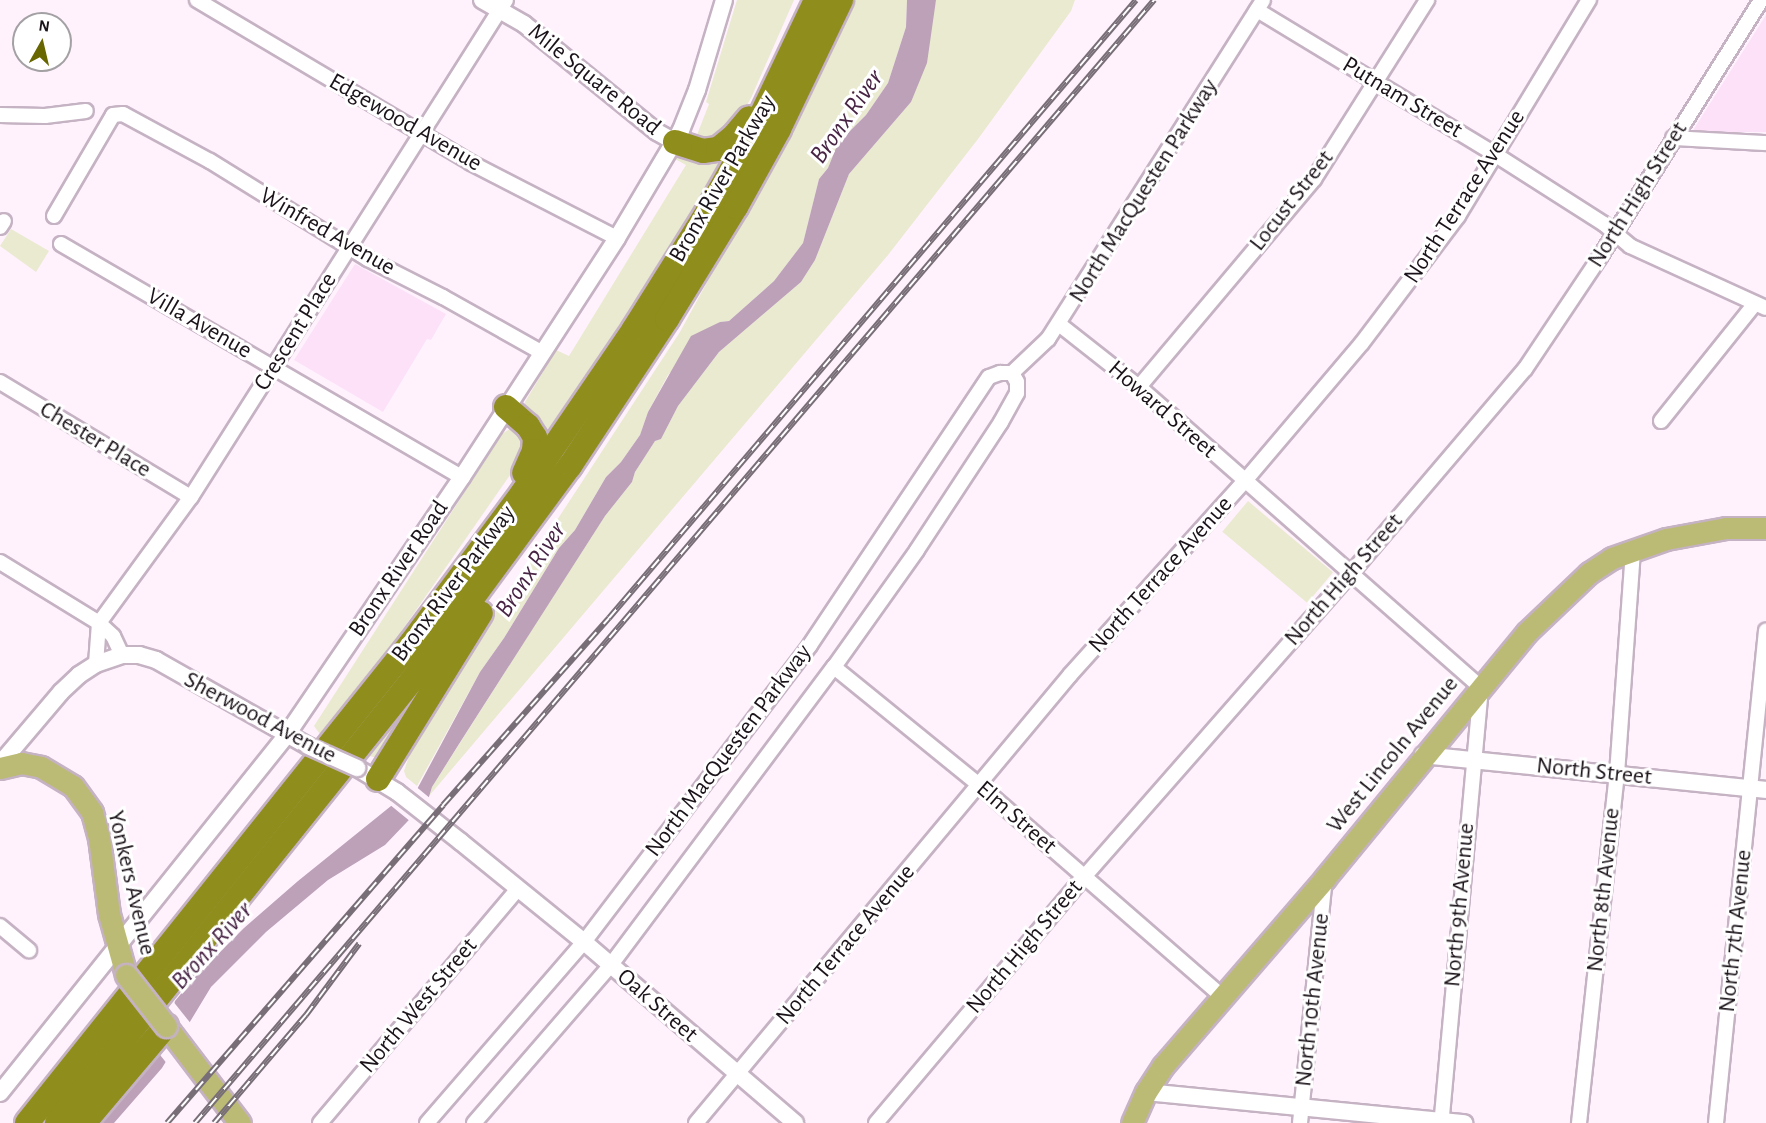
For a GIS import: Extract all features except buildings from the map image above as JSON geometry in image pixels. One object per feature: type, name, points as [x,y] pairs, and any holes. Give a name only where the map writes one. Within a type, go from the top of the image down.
[{"type":"highway","name":"Bronx River Parkway","points":[[27,1123],[397,660],[493,533],[581,408],[678,260],[731,171],[778,83],[816,0]]},
{"type":"highway","name":"Bronx River Parkway","points":[[57,1123],[412,680],[518,539],[626,384],[714,244],[779,129],[841,0]]},
{"type":"highway","points":[[675,142],[703,151],[718,149],[734,136],[778,83]]},
{"type":"highway","points":[[493,533],[535,446],[531,429],[506,407]]},
{"type":"highway","points":[[388,786],[484,608],[518,539]]},
{"type":"highway","points":[[84,1123],[166,1026]]},
{"type":"main road","name":"West Lincoln Avenue","points":[[1132,1123],[1146,1092],[1163,1066],[1325,878],[1423,755],[1526,633],[1589,573],[1633,549],[1698,531],[1766,528]]},
{"type":"main road","name":"Yonkers Avenue","points":[[2,760],[41,767],[73,786],[92,812],[99,838],[109,914],[126,975],[240,1123]]},
{"type":"street","name":"Edgewood Avenue","points":[[197,0],[471,163],[617,238]]},
{"type":"street","name":"Mile Square Road","points":[[482,0],[503,5],[657,132],[675,142]]},
{"type":"street","name":"Bronx River Road","points":[[0,1093],[117,944],[144,916],[286,736],[462,477],[617,238],[675,142],[697,90],[724,0]]},
{"type":"street","name":"Locust Street","points":[[1139,387],[1314,179],[1427,0]]},
{"type":"street","name":"North Terrace Avenue","points":[[696,1123],[1070,675],[1244,482],[1384,315],[1458,216],[1589,0]]},
{"type":"street","name":"North High Street","points":[[876,1123],[1084,876],[1352,572],[1525,369],[1614,234],[1761,0]]},
{"type":"street","name":"Crescent Place","points":[[99,623],[191,497],[503,5]]},
{"type":"street","name":"Putnam Street","points":[[1260,5],[1376,81],[1496,155],[1630,246],[1760,306]]},
{"type":"street","name":"North MacQuesten Parkway","points":[[427,1123],[584,942],[810,645],[989,377],[1000,373],[1012,373],[1048,339],[1260,5]]},
{"type":"street","points":[[0,115],[45,116],[86,111]]},
{"type":"street","name":"Winfred Avenue","points":[[54,216],[113,115],[123,114],[142,123],[350,247],[541,352]]},
{"type":"street","points":[[1673,138],[1766,143]]},
{"type":"street","name":"Villa Avenue","points":[[61,244],[462,477]]},
{"type":"street","points":[[1661,422],[1760,306]]},
{"type":"street","name":"Howard Street","points":[[1059,324],[1139,387],[1244,482],[1352,572],[1481,687]]},
{"type":"street","name":"North MacQuesten Parkway","points":[[474,1123],[610,966],[834,667],[917,550],[1001,422],[1017,393],[1017,382],[1012,373]]},
{"type":"street","name":"Chester Place","points":[[0,382],[191,497]]},
{"type":"street","name":"North 8th Avenue","points":[[1579,1123],[1617,774],[1633,549]]},
{"type":"street","points":[[0,562],[99,623],[113,636],[122,655],[96,664],[61,692],[2,760]]},
{"type":"street","points":[[96,664],[99,623]]},
{"type":"street","name":"North 7th Avenue","points":[[1716,1123],[1759,789],[1766,631]]},
{"type":"street","name":"Sherwood Avenue","points":[[122,655],[139,655],[156,660],[286,736],[357,768],[388,786],[518,889]]},
{"type":"street","name":"Elm Street","points":[[834,667],[979,785],[1222,996]]},
{"type":"street","name":"North 9th Avenue","points":[[1441,1122],[1481,687]]},
{"type":"street","name":"North Street","points":[[1423,755],[1759,789]]},
{"type":"street","name":"North 10th Avenue","points":[[1300,1123],[1325,878]]},
{"type":"street","name":"Oak Street","points":[[518,889],[584,942],[795,1123]]},
{"type":"street","name":"North West Street","points":[[320,1123],[518,889]]},
{"type":"street","points":[[0,926],[29,950]]},
{"type":"street","points":[[1146,1092],[1464,1123]]},
{"type":"shaded area","points":[[907,0],[936,0],[927,63],[911,102],[849,174],[815,260],[801,282],[719,352],[678,406],[661,439],[655,441],[635,472],[632,482],[605,516],[459,744],[432,787],[428,800],[385,845],[328,880],[266,932],[211,987],[162,1068],[114,1123],[98,1123],[159,1056],[175,1001],[195,977],[244,928],[298,881],[391,806],[415,793],[480,672],[504,638],[559,548],[575,530],[606,477],[621,462],[640,435],[648,412],[691,336],[720,322],[729,321],[774,281],[803,243],[819,179],[828,168],[838,143],[866,115],[888,83],[906,27]]},
{"type":"shaded area","points":[[1766,15],[1766,132],[1692,132]]},
{"type":"shaded area","points":[[355,264],[446,314],[431,340],[427,339],[383,412],[294,360]]},
{"type":"green space","points":[[737,0],[794,0],[751,98],[733,130],[723,141],[695,140],[709,104],[706,102]]},
{"type":"green space","points":[[851,0],[907,0],[906,27],[888,83],[866,115],[838,143],[828,168],[819,179],[803,243],[774,281],[729,321],[720,322],[668,375],[648,412],[640,435],[621,462],[606,477],[575,530],[559,548],[504,638],[480,672],[417,786],[406,777],[404,771],[417,732],[467,650],[544,540],[680,332],[742,218]]},
{"type":"green space","points":[[936,0],[1075,0],[1071,11],[978,139],[888,255],[429,796],[432,787],[605,516],[632,482],[635,472],[655,441],[661,439],[678,406],[719,352],[801,282],[815,260],[849,174],[911,102]]},
{"type":"green space","points":[[731,147],[615,339],[546,439],[524,408],[525,402],[556,350],[569,356],[686,165],[675,159],[679,153]]},
{"type":"green space","points":[[11,229],[49,251],[36,272],[0,246]]},
{"type":"green space","points":[[514,426],[520,428],[526,452],[380,662],[322,737],[314,726],[502,434]]},
{"type":"green space","points":[[1248,501],[1333,572],[1307,603],[1222,532]]},
{"type":"green space","points":[[447,651],[377,758],[366,755]]},
{"type":"pier","points":[[414,785],[431,799],[411,822],[389,804],[412,790]]},
{"type":"pier","points":[[172,1000],[192,1025],[168,1065],[157,1051]]},
{"type":"railway","points":[[167,1123],[609,618],[1136,0]]},
{"type":"railway","points":[[195,1123],[1154,0]]},
{"type":"railway","points":[[214,1123],[306,1015],[359,944]]},
{"type":"water label","name":"Bronx River","points":[[847,117]]},
{"type":"water label","name":"Bronx River","points":[[531,570]]},
{"type":"water label","name":"Bronx River","points":[[212,946]]}]
